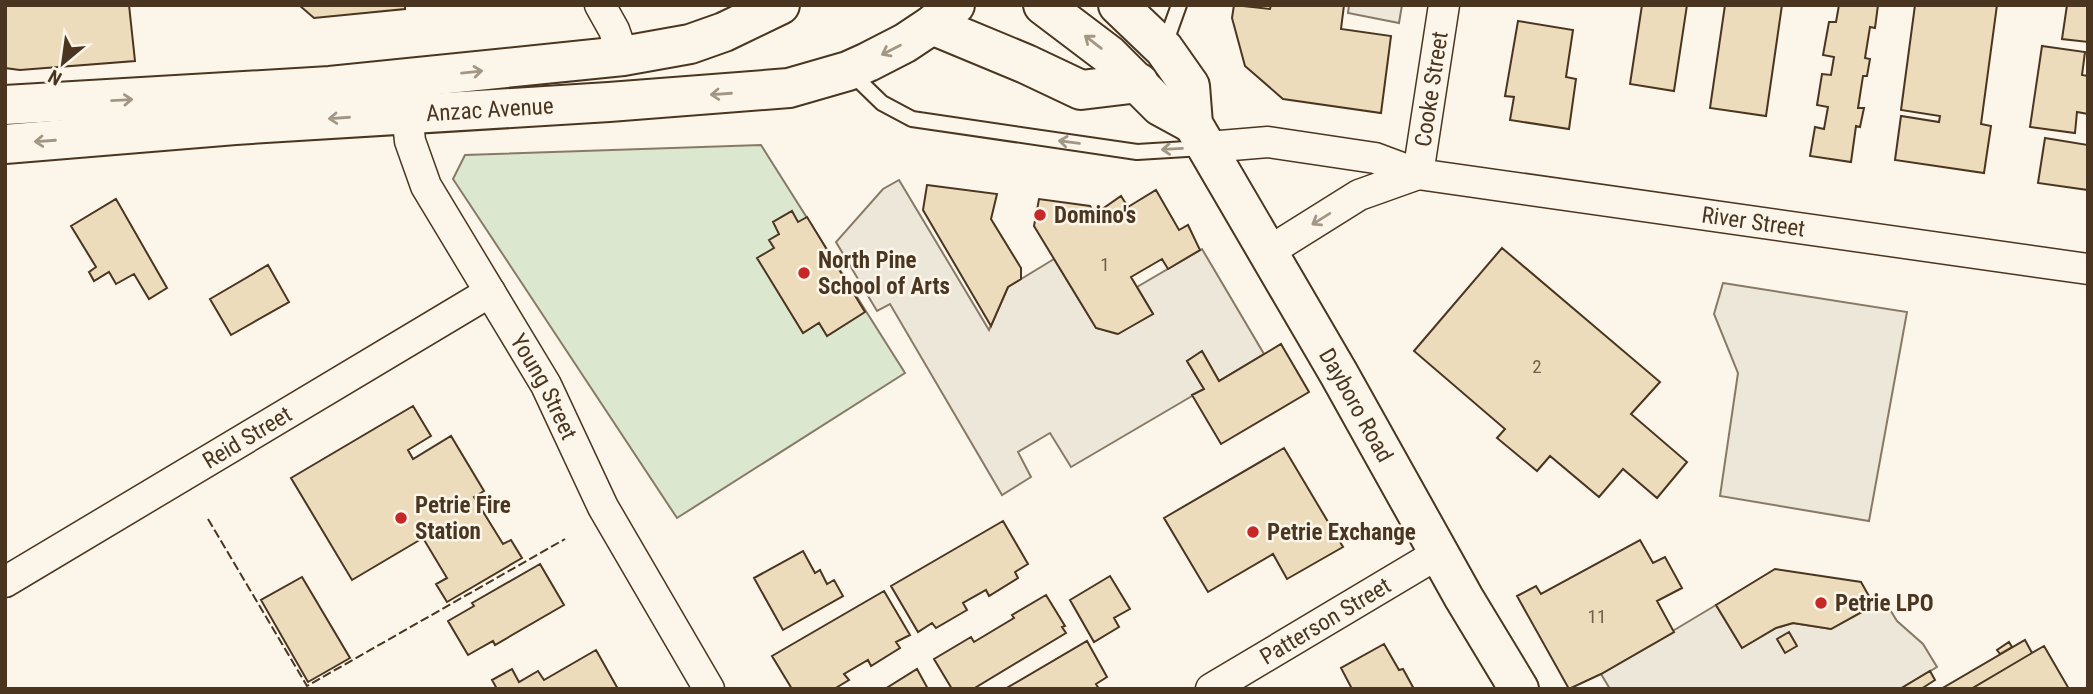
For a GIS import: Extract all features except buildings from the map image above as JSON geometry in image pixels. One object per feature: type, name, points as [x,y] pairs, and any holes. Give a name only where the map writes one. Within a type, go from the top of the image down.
[{"type":"main road","name":"Anzac Avenue","points":[[5,144],[235,125],[406,96],[690,44],[724,32],[780,5]]},
{"type":"main road","points":[[1043,5],[1109,55],[1160,106],[1200,136]]},
{"type":"main road","name":"Dayboro Road","points":[[1118,5],[1164,49],[1190,86],[1200,136],[1519,689]]},
{"type":"main road","name":"Anzac Avenue","points":[[5,106],[147,99],[406,96],[623,101],[789,88],[848,71],[905,43],[943,15]]},
{"type":"main road","points":[[943,15],[1005,54],[1081,90],[1139,83]]},
{"type":"street","points":[[600,5],[624,56]]},
{"type":"street","name":"Cooke Street","points":[[1418,174],[1444,5]]},
{"type":"street","name":"Young Street","points":[[406,96],[413,151],[426,186],[551,395],[603,506],[709,689]]},
{"type":"street","name":"River Street","points":[[1200,136],[1268,142],[1375,158],[1418,174],[2088,269]]},
{"type":"street","name":"River Street","points":[[1268,252],[1359,195],[1418,174]]},
{"type":"street","name":"Reid Street","points":[[5,582],[490,292]]},
{"type":"street","name":"Patterson Street","points":[[1211,689],[1439,553]]},
{"type":"lane","points":[[1164,49],[1179,5]]},
{"type":"lane","points":[[848,71],[882,103],[912,119],[1137,152],[1200,136]]},
{"type":"green space","points":[[761,145],[905,373],[677,518],[453,179],[465,155]]},
{"type":"shaded area","points":[[1349,5],[1402,5],[1399,23],[1348,13]]},
{"type":"shaded area","points":[[899,180],[989,330],[1008,287],[1054,259],[1096,328],[1117,334],[1153,314],[1137,287],[1202,249],[1264,354],[1219,381],[1202,352],[1187,361],[1204,389],[1071,467],[1050,433],[1018,452],[1031,477],[1002,495],[890,304],[877,311],[836,242],[883,189]]},
{"type":"shaded area","points":[[1723,283],[1907,312],[1869,521],[1720,496],[1738,373],[1714,314]]},
{"type":"shaded area","points":[[1884,600],[1897,621],[1923,644],[1937,667],[1900,689],[1610,689],[1601,674],[1716,605],[1742,648],[1776,628],[1793,623],[1831,629]]},
{"type":"fence","points":[[208,519],[307,686],[565,539]]},
{"type":"place","name":"Domino's","points":[[1040,215]]},
{"type":"place","name":"North Pine School of Arts","points":[[804,273]]},
{"type":"place","name":"Petrie Fire Station","points":[[401,518]]},
{"type":"place","name":"Petrie Exchange","points":[[1253,532]]},
{"type":"place","name":"Petrie LPO","points":[[1821,603]]}]
